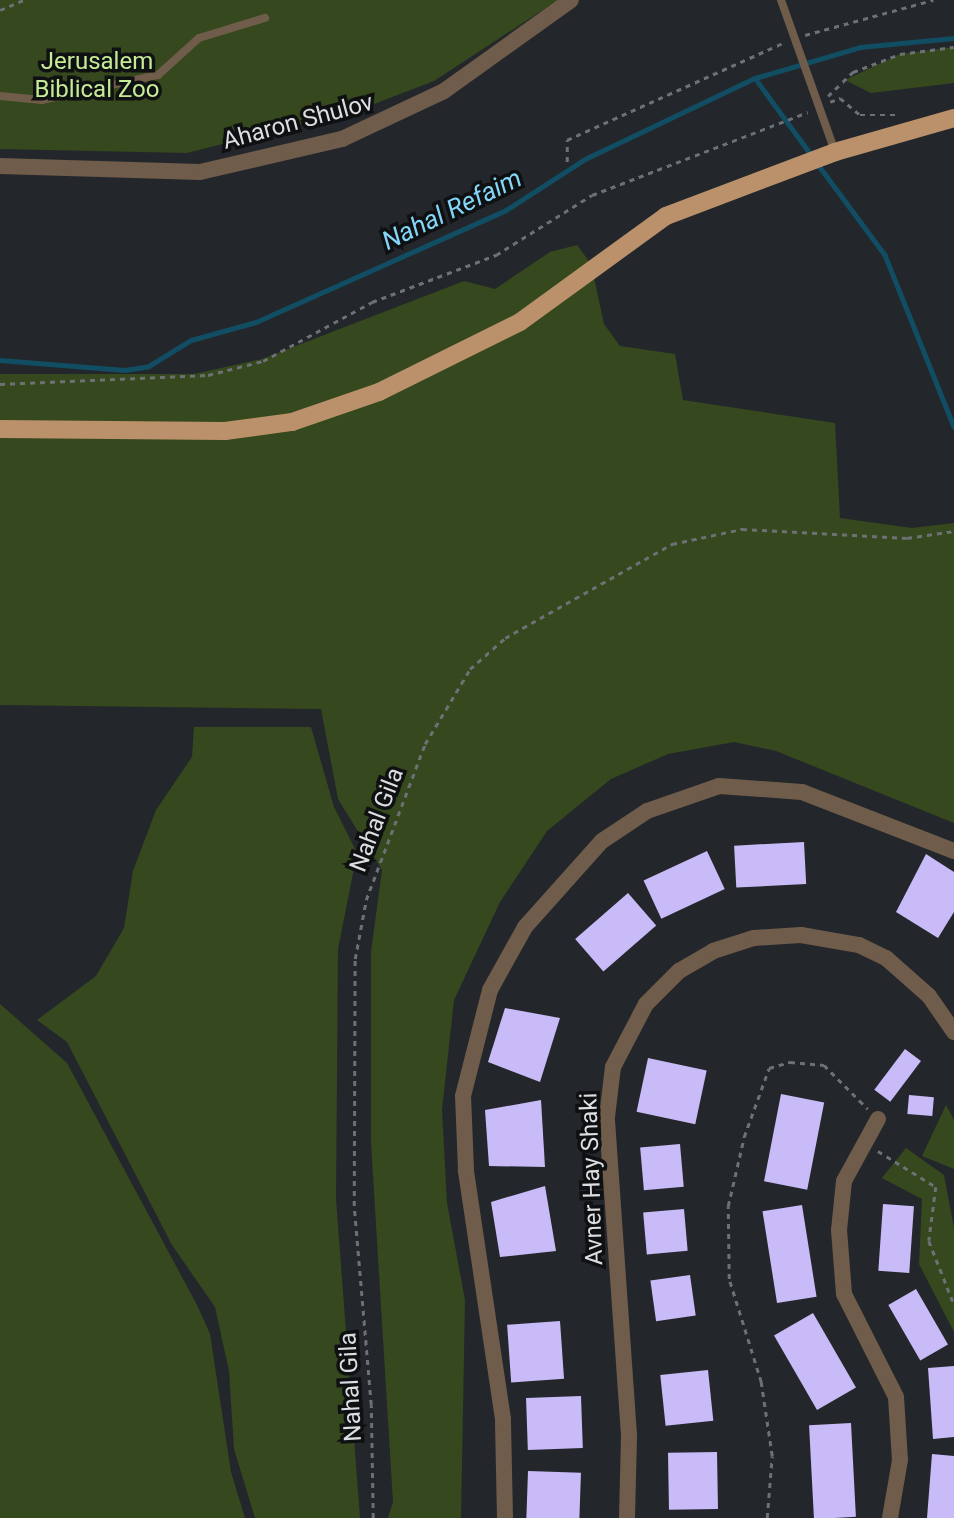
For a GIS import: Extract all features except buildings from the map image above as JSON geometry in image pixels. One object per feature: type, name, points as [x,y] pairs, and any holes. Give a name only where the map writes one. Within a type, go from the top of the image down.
[{"type":"main road","points":[[0,429],[225,431],[292,422],[379,392],[520,322],[666,216],[830,154],[954,118]]},
{"type":"street","name":"Aharon Shulov","points":[[0,166],[200,172],[342,139],[444,91],[571,0]]},
{"type":"street","points":[[505,1518],[503,1419],[466,1170],[463,1096],[490,990],[525,926],[602,841],[647,811],[719,786],[802,792],[954,851]]},
{"type":"street","name":"Avner Hay Shaki","points":[[627,1518],[629,1435],[607,1117],[613,1068],[646,1004],[679,971],[713,951],[754,938],[801,935],[859,945],[886,958],[929,996],[954,1032]]},
{"type":"street","points":[[877,1119],[840,1203],[841,1277],[896,1397],[900,1460],[890,1518]]},
{"type":"lane","points":[[781,0],[830,154]]},
{"type":"lane","points":[[0,96],[42,100],[158,75],[199,38],[265,19]]},
{"type":"path","points":[[0,10],[24,0]]},
{"type":"path","points":[[567,162],[567,140],[794,38],[933,0]]},
{"type":"path","points":[[816,108],[853,72],[900,54],[954,47]]},
{"type":"path","points":[[0,384],[208,375],[263,361],[373,302],[496,255],[592,195],[780,128],[840,98],[860,115],[911,113]]},
{"type":"path","name":"Nahal Gila","points":[[373,1518],[372,1405],[354,1206],[355,959],[366,900],[425,744],[470,669],[505,638],[671,544],[741,529],[907,538],[954,531]]},
{"type":"path","points":[[767,1518],[772,1457],[761,1382],[729,1279],[728,1206],[744,1137],[769,1068],[790,1062],[824,1065],[877,1119]]},
{"type":"path","points":[[866,1143],[936,1187],[929,1241],[954,1304]]},
{"type":"green space","name":"Jerusalem Biblical Zoo","points":[[0,0],[558,0],[434,81],[361,109],[187,153],[0,149]]},
{"type":"green space","points":[[954,47],[954,83],[871,93],[845,80],[900,54]]},
{"type":"green space","points":[[577,245],[591,264],[604,324],[620,346],[675,354],[683,400],[835,423],[840,518],[912,528],[954,523],[954,823],[776,751],[734,742],[668,754],[611,779],[547,831],[500,902],[454,1000],[442,1110],[447,1203],[465,1300],[461,1518],[388,1518],[393,1502],[371,1143],[371,952],[382,870],[338,799],[321,709],[0,705],[0,374],[194,374],[262,359],[464,281],[495,289],[550,252]]},
{"type":"green space","points":[[194,727],[311,727],[334,807],[357,853],[338,949],[336,1199],[360,1518],[255,1518],[234,1449],[229,1371],[215,1307],[172,1245],[67,1042],[37,1020],[96,976],[124,928],[133,871],[156,810],[192,757]]},
{"type":"green space","points":[[0,1004],[67,1063],[197,1305],[210,1334],[231,1472],[245,1518],[0,1518]]},
{"type":"green space","points":[[946,1105],[954,1120],[954,1169],[922,1156]]},
{"type":"green space","points":[[906,1148],[944,1175],[954,1228],[954,1332],[919,1264],[922,1199],[882,1178]]},
{"type":"waterway","name":"Nahal Refaim","points":[[0,360],[125,370],[149,366],[191,340],[256,322],[506,210],[585,159],[755,78],[860,47],[954,38]]},
{"type":"waterway","points":[[755,78],[812,156]]},
{"type":"waterway","points":[[817,163],[885,255],[954,427]]}]
